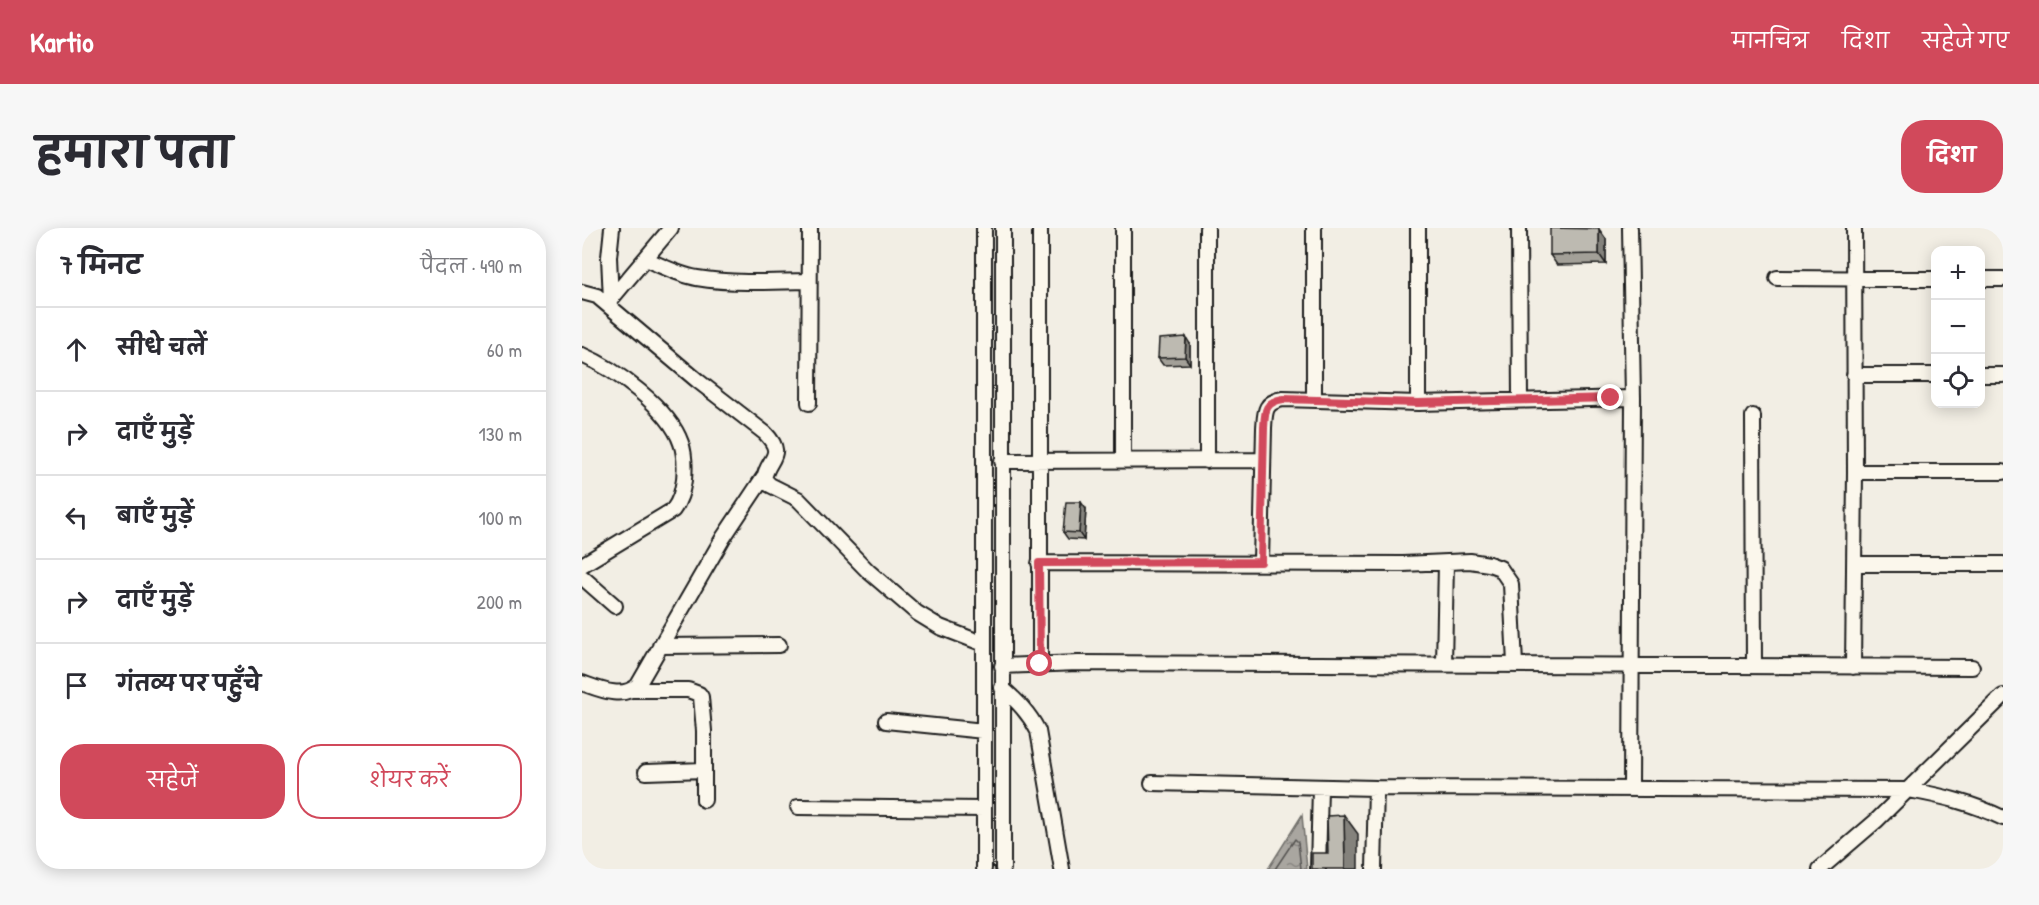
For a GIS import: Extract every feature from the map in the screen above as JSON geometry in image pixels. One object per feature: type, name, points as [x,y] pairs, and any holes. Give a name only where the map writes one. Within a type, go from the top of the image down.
[{"type":"street","points":[[609,302],[609,257],[612,228]]},
{"type":"street","points":[[609,302],[671,228]]},
{"type":"street","points":[[809,403],[810,228]]},
{"type":"street","points":[[984,228],[984,869]]},
{"type":"street","points":[[1003,228],[1003,869]]},
{"type":"street","points":[[1040,228],[1040,664]]},
{"type":"street","points":[[1123,228],[1123,461]]},
{"type":"street","points":[[1207,228],[1207,461]]},
{"type":"street","points":[[1314,228],[1314,400]]},
{"type":"street","points":[[1418,228],[1418,403]]},
{"type":"street","points":[[1519,228],[1520,400]]},
{"type":"street","points":[[1630,228],[1633,398],[1631,789]]},
{"type":"street","points":[[1853,667],[1854,228]]},
{"type":"street","points":[[645,259],[697,278],[745,282],[809,281]]},
{"type":"street","points":[[1777,278],[1931,279]]},
{"type":"street","points":[[1985,279],[2003,279]]},
{"type":"street","points":[[582,292],[609,302],[775,445],[775,456],[765,475],[723,538],[633,690]]},
{"type":"street","points":[[582,355],[606,366],[641,392],[670,423],[682,445],[684,473],[682,492],[673,510],[582,565]]},
{"type":"street","points":[[1854,375],[1931,375]]},
{"type":"street","points":[[1985,375],[2003,375]]},
{"type":"street","points":[[1261,562],[1265,412],[1273,400],[1418,403],[1633,398]]},
{"type":"street","points":[[1753,416],[1754,666]]},
{"type":"street","points":[[1002,461],[1263,460]]},
{"type":"street","points":[[1855,472],[2003,472]]},
{"type":"street","points":[[765,475],[766,482],[793,495],[803,503],[868,571],[917,612],[940,627],[984,644]]},
{"type":"street","points":[[1039,563],[1446,563],[1470,561],[1489,564],[1500,568],[1507,575],[1511,584],[1515,664]]},
{"type":"street","points":[[1444,664],[1446,563]]},
{"type":"street","points":[[1854,564],[2003,564]]},
{"type":"street","points":[[582,577],[615,606]]},
{"type":"street","points":[[660,646],[779,645]]},
{"type":"street","points":[[1002,666],[1040,664],[1515,664],[1972,667]]},
{"type":"street","points":[[582,683],[610,692],[688,690],[699,694],[703,705],[704,800]]},
{"type":"street","points":[[1002,688],[1032,718],[1038,731],[1062,869]]},
{"type":"street","points":[[1820,869],[1909,790],[2003,696]]},
{"type":"street","points":[[886,721],[984,732]]},
{"type":"street","points":[[646,772],[704,770]]},
{"type":"street","points":[[1152,783],[1376,788],[1909,790],[1946,796],[2003,818]]},
{"type":"street","points":[[1318,869],[1320,787]]},
{"type":"street","points":[[1374,869],[1376,788]]},
{"type":"street","points":[[798,807],[984,809]]},
{"type":"water","points":[[1302,815],[1307,869],[1268,869]]},
{"type":"building","points":[[1550,228],[1599,229],[1599,254],[1550,255]]},
{"type":"building","points":[[1186,337],[1185,357],[1158,358],[1159,339]]},
{"type":"building","points":[[1066,502],[1081,502],[1079,533],[1063,532]]},
{"type":"building","points":[[1344,815],[1345,869],[1312,869],[1312,853],[1328,853],[1327,816]]},
{"type":"route","points":[[1040,664],[1039,563],[1261,562],[1265,412],[1273,400],[1465,403],[1611,398]]}]
